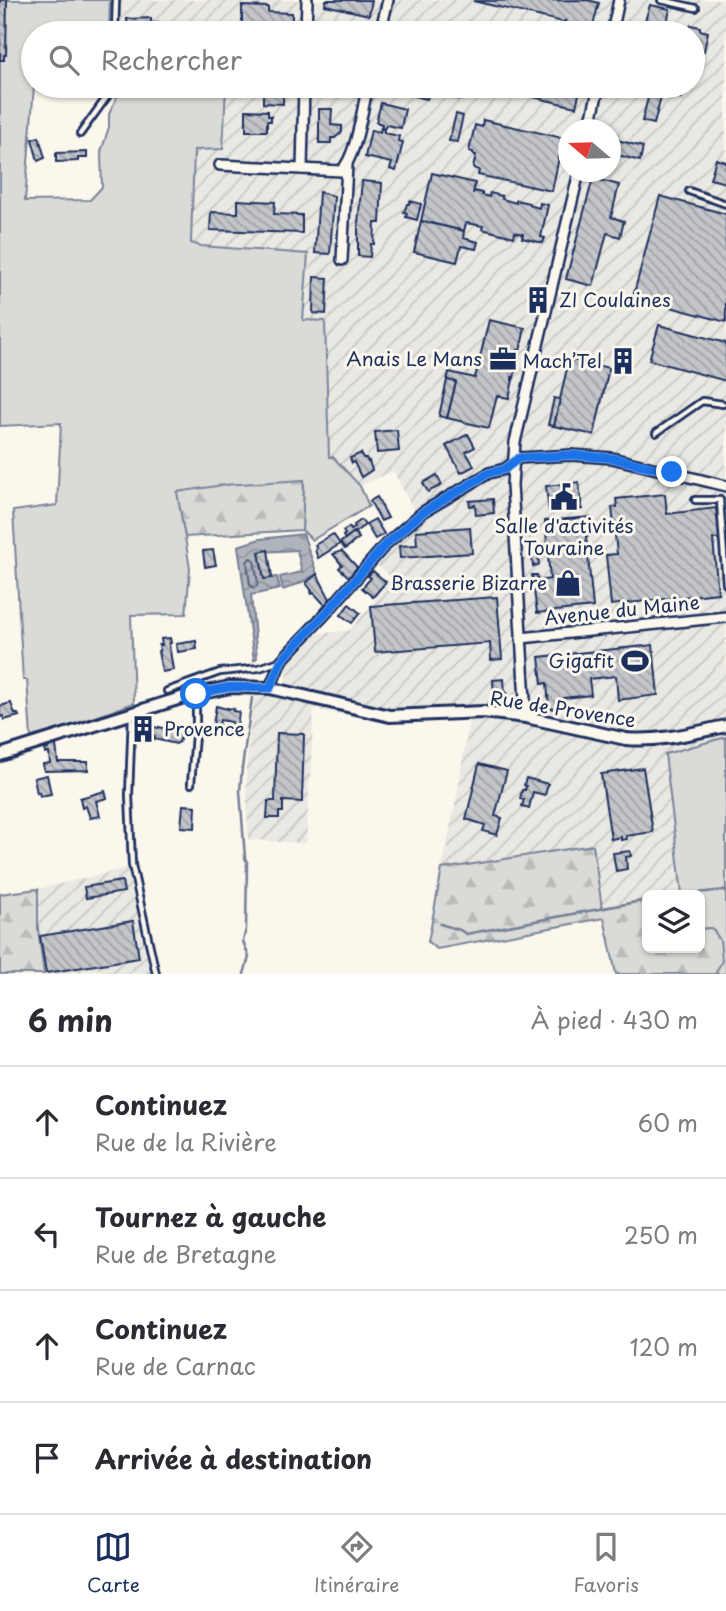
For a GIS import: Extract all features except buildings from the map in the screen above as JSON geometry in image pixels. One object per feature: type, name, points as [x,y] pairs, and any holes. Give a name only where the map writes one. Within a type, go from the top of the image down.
[{"type":"street","points":[[306,21],[307,0]]},
{"type":"street","points":[[383,21],[388,0]]},
{"type":"street","points":[[614,21],[619,0]]},
{"type":"street","points":[[302,169],[304,98]]},
{"type":"street","points":[[220,165],[341,171],[352,153],[365,98]]},
{"type":"street","points":[[592,119],[596,98]]},
{"type":"street","points":[[342,260],[347,164]]},
{"type":"street","points":[[526,717],[512,465],[515,442],[577,182]]},
{"type":"street","points":[[270,688],[281,661],[386,544],[423,512],[489,473],[505,469],[519,458],[572,455],[612,458],[726,486]]},
{"type":"street","name":"Avenue du Maine","points":[[521,638],[726,617]]},
{"type":"street","name":"Rue de Provence","points":[[0,755],[196,694],[230,687],[270,688],[390,716],[483,712],[526,717],[626,739],[661,740],[726,726]]},
{"type":"lane","points":[[115,21],[116,0]]},
{"type":"lane","points":[[661,0],[696,8]]},
{"type":"lane","points":[[80,134],[105,98]]},
{"type":"lane","points":[[689,191],[726,204]]},
{"type":"lane","points":[[656,433],[702,401],[723,404]]},
{"type":"lane","points":[[695,500],[720,500],[726,584]]},
{"type":"lane","points":[[167,691],[220,672],[259,668],[281,661]]},
{"type":"lane","points":[[191,784],[196,694]]},
{"type":"lane","points":[[132,714],[129,795],[132,865],[156,974]]},
{"type":"shaded area","points":[[110,0],[726,0],[726,737],[665,754],[682,890],[642,890],[642,902],[602,909],[593,845],[442,869],[469,720],[388,723],[314,709],[306,843],[248,840],[246,769],[254,696],[285,695],[287,661],[317,634],[351,630],[392,578],[376,564],[420,521],[393,471],[360,486],[334,457],[329,457],[325,321],[302,320],[201,246],[191,243],[194,149],[223,149],[225,98],[705,98],[705,21],[109,21]]},
{"type":"shaded area","points":[[127,868],[151,974],[101,974],[101,969],[44,974],[38,929],[38,889]]},
{"type":"green space","points":[[0,0],[110,0],[109,21],[21,21],[21,98],[33,98],[25,201],[90,200],[102,187],[101,152],[109,127],[109,114],[116,98],[225,98],[223,149],[194,150],[191,243],[308,254],[303,320],[325,321],[329,457],[333,457],[360,486],[369,506],[312,540],[302,530],[304,480],[178,492],[190,569],[186,614],[131,615],[134,703],[68,727],[31,737],[27,680],[23,680],[13,511],[57,505],[61,423],[0,426]]},
{"type":"green space","points":[[304,480],[302,530],[185,537],[177,492],[223,485]]},
{"type":"green space","points":[[726,737],[726,974],[716,972],[712,928],[705,929],[705,890],[682,890],[665,754]]},
{"type":"green space","points":[[593,845],[602,908],[642,901],[642,953],[705,953],[705,929],[712,928],[720,940],[722,961],[717,974],[616,974],[604,918],[437,949],[428,942],[442,869]]},
{"type":"green space","points":[[38,889],[38,929],[44,974],[0,974],[0,894]]},
{"type":"water","points":[[303,534],[317,574],[298,584],[283,590],[280,577],[302,572],[297,550],[260,552],[264,579],[277,577],[280,589],[251,595],[257,658],[254,660],[238,546],[260,539]]},
{"type":"waterway","points":[[244,974],[249,957],[243,941],[246,929],[247,862],[240,791],[252,698]]},
{"type":"waterway","points":[[705,892],[726,890]]},
{"type":"waterway","points":[[440,924],[466,934],[642,901]]},
{"type":"place","name":"ZI Coulaines","points":[[538,300]]},
{"type":"place","name":"Anais Le Mans","points":[[503,359]]},
{"type":"place","name":"Mach’Tel","points":[[623,361]]},
{"type":"place","name":"Salle d'activités Touraine","points":[[564,497]]},
{"type":"place","name":"Brasserie Bizarre","points":[[568,583]]},
{"type":"place","name":"Gigafit","points":[[635,661]]},
{"type":"place","name":"Provence","points":[[143,729]]},
{"type":"route","points":[[196,694],[230,687],[270,688],[281,661],[386,544],[423,512],[489,473],[505,469],[519,458],[572,455],[612,458],[672,472]]}]
